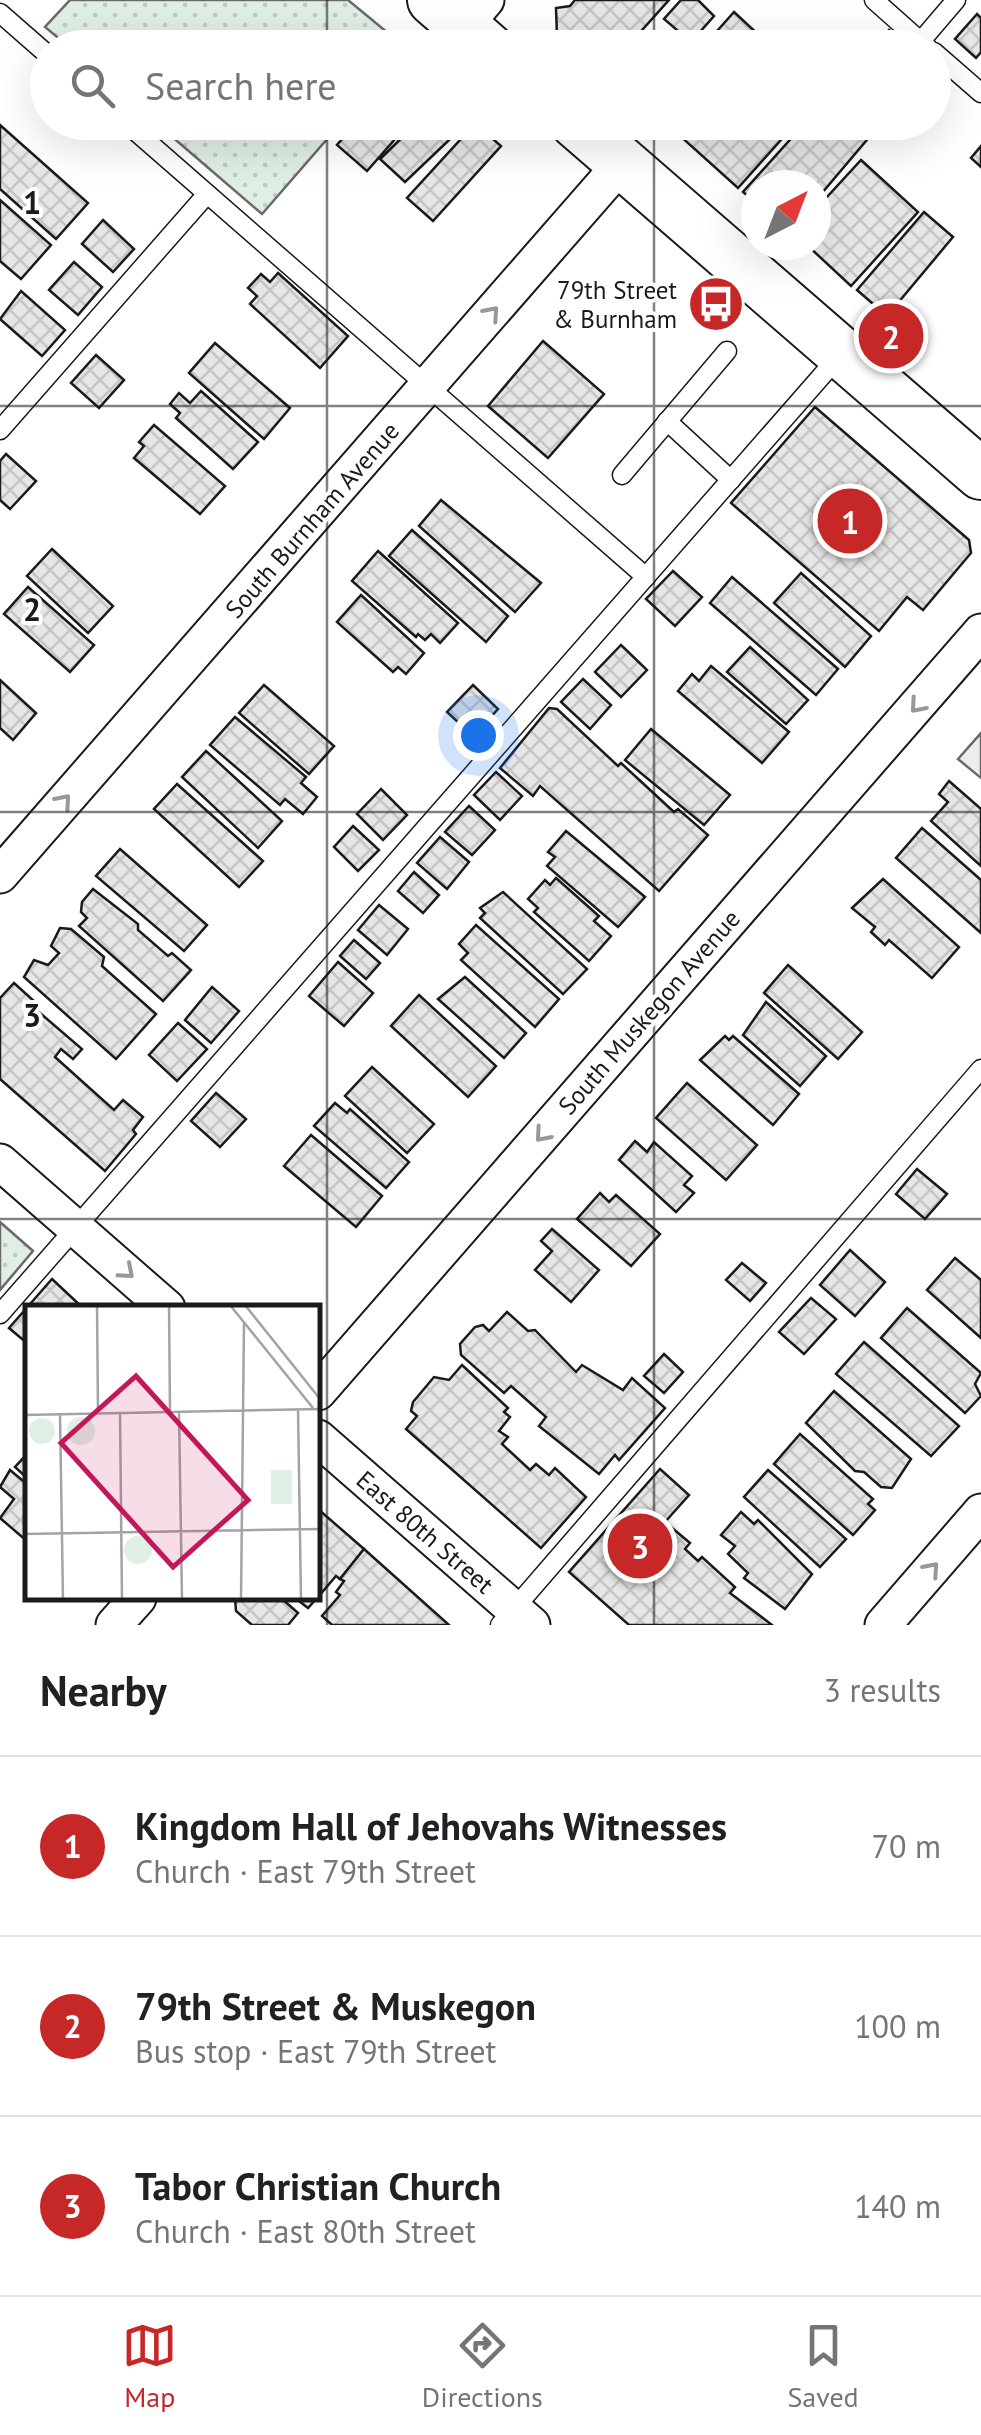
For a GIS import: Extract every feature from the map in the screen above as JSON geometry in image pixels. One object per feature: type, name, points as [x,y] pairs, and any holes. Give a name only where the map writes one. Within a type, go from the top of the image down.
[{"type":"main road","points":[[596,140],[981,474]]},
{"type":"street","name":"South Burnham Avenue","points":[[0,875],[622,163]]},
{"type":"street","name":"South Muskegon Avenue","points":[[320,1390],[981,632]]},
{"type":"street","points":[[0,1162],[164,1305]]},
{"type":"street","name":"East 80th Street","points":[[320,1440],[516,1620]]},
{"type":"street","points":[[883,1625],[981,1512]]},
{"type":"street","points":[[114,1625],[136,1600]]},
{"type":"lane","points":[[874,0],[908,30]]},
{"type":"lane","points":[[937,30],[956,0]]},
{"type":"lane","points":[[0,13],[30,39]]},
{"type":"lane","points":[[951,67],[981,93]]},
{"type":"lane","points":[[146,140],[646,577]]},
{"type":"lane","points":[[0,430],[207,194]]},
{"type":"lane","points":[[622,476],[727,351]]},
{"type":"lane","points":[[0,1314],[842,354]]},
{"type":"lane","points":[[668,421],[731,480]]},
{"type":"lane","points":[[516,1620],[981,1069]]},
{"type":"green space","points":[[70,0],[348,0],[384,30],[49,30],[45,27]]},
{"type":"green space","points":[[176,140],[326,140],[262,214]]},
{"type":"green space","points":[[0,1222],[33,1251],[0,1290]]},
{"type":"shaded area","points":[[981,733],[981,778],[958,759]]},
{"type":"building","points":[[575,0],[669,0],[642,30],[557,30],[556,8],[570,6]]},
{"type":"building","points":[[681,0],[698,0],[714,16],[702,30],[677,30],[664,19]]},
{"type":"building","points":[[734,12],[753,30],[718,30]]},
{"type":"building","points":[[977,14],[981,18],[981,52],[976,58],[955,39]]},
{"type":"building","points":[[0,125],[88,203],[56,239],[0,189]]},
{"type":"building","points":[[341,140],[394,140],[367,171],[337,145]]},
{"type":"building","points":[[400,140],[449,140],[405,182],[380,159]]},
{"type":"building","points":[[460,140],[494,140],[501,146],[433,221],[407,198]]},
{"type":"building","points":[[685,140],[781,140],[754,170],[741,170],[738,188]]},
{"type":"building","points":[[790,140],[867,140],[831,182],[831,170],[763,170]]},
{"type":"building","points":[[981,146],[981,167],[971,158]]},
{"type":"building","points":[[861,160],[918,212],[851,286],[823,260],[831,260],[831,193]]},
{"type":"building","points":[[0,200],[51,245],[21,279],[0,261]]},
{"type":"building","points":[[924,212],[953,237],[887,316],[857,290]]},
{"type":"building","points":[[103,220],[134,249],[113,272],[82,244]]},
{"type":"building","points":[[74,262],[102,287],[78,315],[49,290]]},
{"type":"building","points":[[278,273],[348,336],[320,368],[250,304],[257,296],[248,288],[261,274],[270,282]]},
{"type":"building","points":[[21,291],[65,330],[42,356],[0,319]]},
{"type":"building","points":[[543,341],[604,394],[548,458],[488,406]]},
{"type":"building","points":[[215,343],[290,408],[264,439],[189,373]]},
{"type":"building","points":[[96,355],[124,380],[99,408],[71,383]]},
{"type":"building","points":[[201,391],[258,442],[233,469],[176,418],[180,413],[170,404],[179,393],[190,403]]},
{"type":"building","points":[[815,407],[969,540],[971,553],[923,610],[907,597],[879,631],[731,503]]},
{"type":"building","points":[[154,425],[225,486],[200,514],[134,458],[144,446],[139,442]]},
{"type":"building","points":[[6,454],[36,481],[10,509],[0,500],[0,461]]},
{"type":"building","points":[[441,500],[541,583],[515,612],[419,526]]},
{"type":"building","points":[[412,530],[508,616],[486,642],[389,556]]},
{"type":"building","points":[[52,549],[113,606],[88,633],[27,576]]},
{"type":"building","points":[[378,551],[458,623],[440,643],[431,634],[425,640],[418,634],[416,637],[352,581]]},
{"type":"building","points":[[673,571],[702,597],[675,626],[646,599]]},
{"type":"building","points":[[801,573],[871,636],[845,667],[774,603]]},
{"type":"building","points":[[732,577],[838,669],[816,695],[710,603]]},
{"type":"building","points":[[28,587],[94,645],[70,672],[4,614]]},
{"type":"building","points":[[361,595],[424,653],[406,674],[398,667],[393,672],[337,622]]},
{"type":"building","points":[[621,645],[647,670],[621,697],[595,672]]},
{"type":"building","points":[[750,647],[808,700],[786,724],[727,672]]},
{"type":"building","points":[[711,666],[789,732],[762,763],[678,691],[692,674],[699,681]]},
{"type":"building","points":[[583,679],[611,705],[590,729],[561,702]]},
{"type":"building","points":[[0,680],[36,713],[13,740],[0,728]]},
{"type":"building","points":[[264,685],[334,746],[309,774],[239,713]]},
{"type":"building","points":[[473,685],[498,709],[473,736],[447,712]]},
{"type":"building","points":[[549,708],[557,709],[618,766],[621,763],[674,812],[678,809],[708,835],[659,891],[540,786],[533,796],[500,768]]},
{"type":"building","points":[[235,717],[306,777],[301,783],[317,797],[303,814],[285,799],[280,805],[210,745]]},
{"type":"building","points":[[651,729],[730,795],[704,825],[625,760]]},
{"type":"building","points":[[206,751],[282,821],[258,848],[182,777]]},
{"type":"building","points":[[496,772],[522,796],[500,820],[474,795]]},
{"type":"building","points":[[949,781],[981,809],[981,866],[931,821],[948,802],[939,794]]},
{"type":"building","points":[[177,784],[263,861],[239,887],[154,809]]},
{"type":"building","points":[[381,789],[407,815],[383,840],[357,814]]},
{"type":"building","points":[[469,806],[495,830],[472,855],[445,832]]},
{"type":"building","points":[[353,826],[379,850],[358,871],[334,847]]},
{"type":"building","points":[[922,828],[981,880],[981,933],[896,858]]},
{"type":"building","points":[[566,831],[645,897],[618,927],[547,866],[555,857],[548,852]]},
{"type":"building","points":[[440,837],[469,862],[447,889],[417,863]]},
{"type":"building","points":[[120,849],[207,925],[184,951],[96,876]]},
{"type":"building","points":[[414,872],[439,895],[423,913],[398,891]]},
{"type":"building","points":[[556,878],[599,916],[594,921],[611,936],[589,961],[534,912],[538,908],[528,899],[545,880],[550,885]]},
{"type":"building","points":[[883,879],[959,947],[932,978],[889,940],[885,945],[871,932],[875,927],[852,908]]},
{"type":"building","points":[[93,889],[138,924],[138,930],[168,956],[172,953],[191,970],[163,1001],[79,926],[87,918],[81,912],[82,902]]},
{"type":"building","points":[[503,892],[587,969],[563,994],[480,918],[485,913],[480,908]]},
{"type":"building","points":[[379,905],[408,929],[387,955],[358,930]]},
{"type":"building","points":[[476,925],[559,999],[535,1027],[461,960],[468,953],[459,944]]},
{"type":"building","points":[[60,928],[71,929],[104,957],[102,966],[156,1014],[116,1059],[24,977],[34,960],[48,965],[59,953],[51,946]]},
{"type":"building","points":[[354,940],[380,963],[366,979],[340,956]]},
{"type":"building","points":[[338,962],[373,993],[344,1026],[309,996]]},
{"type":"building","points":[[788,965],[862,1032],[838,1059],[764,993]]},
{"type":"building","points":[[465,977],[526,1033],[504,1058],[438,999]]},
{"type":"building","points":[[14,983],[36,1003],[33,1007],[82,1049],[73,1059],[61,1049],[55,1057],[114,1110],[123,1100],[143,1117],[133,1130],[136,1134],[105,1171],[0,1079],[0,998]]},
{"type":"building","points":[[212,987],[239,1011],[211,1043],[185,1020]]},
{"type":"building","points":[[419,995],[496,1066],[468,1097],[391,1026]]},
{"type":"building","points":[[766,1002],[826,1056],[800,1086],[743,1035]]},
{"type":"building","points":[[178,1023],[207,1049],[177,1081],[149,1055]]},
{"type":"building","points":[[725,1036],[729,1040],[733,1036],[799,1094],[773,1125],[700,1060]]},
{"type":"building","points":[[372,1067],[434,1124],[407,1153],[345,1096]]},
{"type":"building","points":[[687,1083],[757,1145],[726,1180],[656,1118]]},
{"type":"building","points":[[216,1093],[246,1119],[220,1147],[191,1121]]},
{"type":"building","points":[[335,1103],[347,1113],[350,1109],[409,1162],[386,1188],[314,1126]]},
{"type":"building","points":[[311,1135],[382,1196],[356,1227],[284,1166]]},
{"type":"building","points":[[635,1141],[647,1152],[654,1142],[692,1176],[684,1185],[694,1193],[676,1212],[619,1160]]},
{"type":"building","points":[[917,1169],[947,1194],[925,1219],[896,1194]]},
{"type":"building","points":[[600,1193],[609,1202],[616,1195],[660,1234],[631,1266],[577,1219]]},
{"type":"building","points":[[552,1229],[599,1270],[571,1302],[535,1270],[552,1251],[541,1241]]},
{"type":"building","points":[[850,1250],[885,1282],[855,1316],[820,1285]]},
{"type":"building","points":[[955,1258],[981,1280],[981,1338],[927,1290]]},
{"type":"building","points":[[742,1263],[766,1283],[750,1301],[726,1280]]},
{"type":"building","points":[[52,1279],[80,1305],[29,1305]]},
{"type":"building","points":[[811,1298],[836,1319],[804,1354],[779,1332]]},
{"type":"building","points":[[907,1308],[981,1373],[975,1384],[981,1396],[965,1413],[881,1338]]},
{"type":"building","points":[[25,1310],[25,1341],[9,1328]]},
{"type":"building","points":[[507,1312],[528,1331],[535,1330],[576,1372],[582,1365],[623,1390],[632,1378],[665,1408],[619,1460],[615,1455],[599,1474],[539,1426],[546,1417],[511,1386],[504,1393],[461,1355],[460,1344],[475,1327],[483,1325],[489,1331]]},
{"type":"building","points":[[864,1342],[959,1426],[931,1456],[836,1374]]},
{"type":"building","points":[[664,1354],[683,1372],[664,1393],[644,1376]]},
{"type":"building","points":[[462,1365],[508,1408],[504,1412],[510,1417],[499,1431],[508,1437],[502,1444],[530,1470],[536,1464],[549,1475],[555,1468],[586,1497],[541,1548],[406,1429],[417,1416],[411,1411],[413,1402],[434,1377],[449,1380]]},
{"type":"building","points":[[834,1391],[911,1459],[892,1488],[881,1487],[864,1472],[855,1471],[806,1423]]},
{"type":"building","points":[[800,1434],[873,1499],[868,1504],[875,1510],[853,1535],[774,1464]]},
{"type":"building","points":[[25,1456],[25,1476],[15,1467]]},
{"type":"building","points":[[660,1469],[689,1495],[665,1522],[690,1543],[685,1549],[698,1561],[702,1557],[735,1587],[730,1593],[772,1625],[629,1625],[569,1572]]},
{"type":"building","points":[[10,1470],[25,1482],[25,1539],[0,1518],[14,1499],[0,1487]]},
{"type":"building","points":[[768,1470],[846,1539],[820,1567],[744,1497]]},
{"type":"building","points":[[320,1511],[364,1549],[340,1579],[336,1576],[320,1595]]},
{"type":"building","points":[[741,1512],[754,1524],[758,1520],[812,1574],[785,1609],[744,1578],[748,1573],[728,1554],[735,1546],[721,1535]]},
{"type":"building","points":[[364,1549],[449,1625],[332,1625],[322,1616],[340,1595],[336,1592],[344,1581],[340,1579]]},
{"type":"building","points":[[235,1600],[283,1600],[298,1613],[288,1625],[252,1625],[236,1611]]},
{"type":"building","points":[[298,1600],[315,1600],[308,1608]]},
{"type":"place","name":"79th Street & Burnham","points":[[716,304]]},
{"type":"place","name":"79th Street & Muskegon","points":[[891,336]]},
{"type":"place","name":"Kingdom Hall of Jehovahs Witnesses","points":[[850,521]]},
{"type":"place","name":"Tabor Christian Church","points":[[640,1546]]}]
